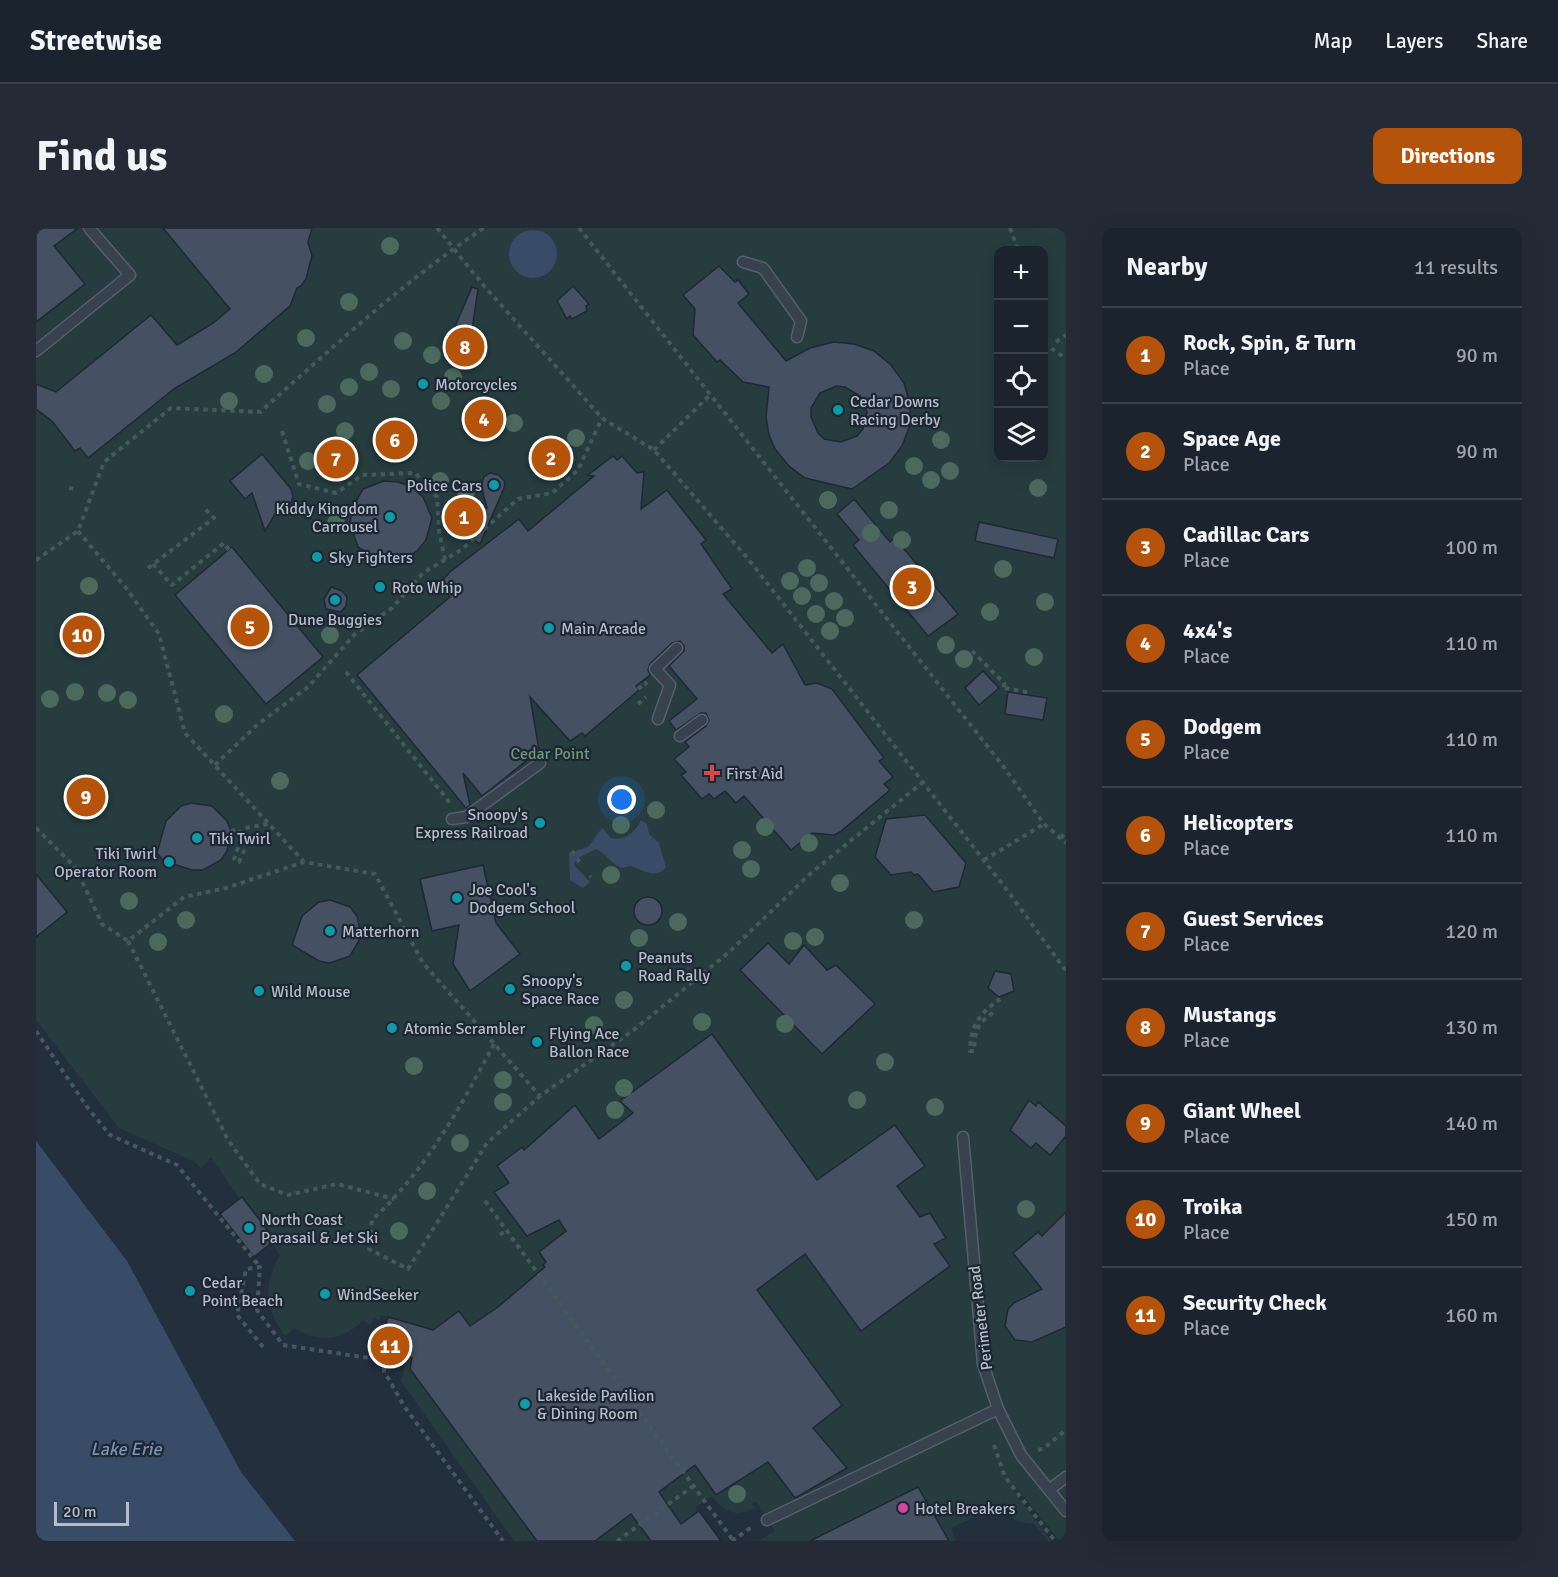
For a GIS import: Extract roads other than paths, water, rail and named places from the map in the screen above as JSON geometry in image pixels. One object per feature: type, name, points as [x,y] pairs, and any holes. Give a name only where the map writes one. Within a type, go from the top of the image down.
[{"type":"lane","points":[[36,351],[130,275],[89,228]]},
{"type":"lane","points":[[743,262],[763,268],[801,321],[797,337]]},
{"type":"lane","points":[[658,719],[670,685],[655,669],[677,648]]},
{"type":"lane","points":[[680,736],[702,720]]},
{"type":"lane","points":[[452,819],[466,817],[540,763]]},
{"type":"lane","name":"Perimeter Road","points":[[963,1137],[983,1364],[998,1409],[1024,1460],[1066,1511]]},
{"type":"lane","points":[[767,1520],[998,1409]]},
{"type":"lane","points":[[1049,1490],[1066,1477]]},
{"type":"water","points":[[533,230],[550,237],[557,254],[550,271],[533,278],[516,271],[509,254],[516,237]]},
{"type":"water","points":[[641,820],[647,824],[649,834],[659,843],[666,868],[657,873],[648,873],[630,866],[622,868],[596,849],[576,859],[574,865],[590,882],[583,888],[570,880],[569,853],[588,847],[602,828],[611,838],[621,838],[633,832]]},
{"type":"water","name":"Lake Erie","points":[[36,1141],[127,1261],[241,1472],[295,1541],[36,1541]]},
{"type":"place","name":"Mustangs","points":[[465,347]]},
{"type":"place","name":"Motorcycles","points":[[423,384]]},
{"type":"place","name":"Cedar Downs Racing Derby","points":[[838,410]]},
{"type":"place","name":"4x4's","points":[[484,419]]},
{"type":"place","name":"Helicopters","points":[[395,440]]},
{"type":"place","name":"Space Age","points":[[551,458]]},
{"type":"place","name":"Guest Services","points":[[336,459]]},
{"type":"place","name":"Police Cars","points":[[494,485]]},
{"type":"place","name":"Kiddy Kingdom Carrousel","points":[[390,517]]},
{"type":"place","name":"Rock, Spin, & Turn","points":[[464,517]]},
{"type":"place","name":"Sky Fighters","points":[[317,557]]},
{"type":"place","name":"Roto Whip","points":[[380,587]]},
{"type":"place","name":"Cadillac Cars","points":[[912,587]]},
{"type":"place","name":"Dune Buggies","points":[[335,600]]},
{"type":"place","name":"Dodgem","points":[[250,627]]},
{"type":"place","name":"Main Arcade","points":[[549,628]]},
{"type":"place","name":"Troika","points":[[82,635]]},
{"type":"place","name":"First Aid","points":[[712,773]]},
{"type":"place","name":"Giant Wheel","points":[[86,797]]},
{"type":"place","name":"Snoopy's Express Railroad","points":[[540,823]]},
{"type":"place","name":"Tiki Twirl","points":[[197,838]]},
{"type":"place","name":"Tiki Twirl Operator Room","points":[[169,862]]},
{"type":"place","name":"Joe Cool's Dodgem School","points":[[457,898]]},
{"type":"place","name":"Matterhorn","points":[[330,931]]},
{"type":"place","name":"Peanuts Road Rally","points":[[626,966]]},
{"type":"place","name":"Snoopy's Space Race","points":[[510,989]]},
{"type":"place","name":"Wild Mouse","points":[[259,991]]},
{"type":"place","name":"Atomic Scrambler","points":[[392,1028]]},
{"type":"place","name":"Flying Ace Ballon Race","points":[[537,1042]]},
{"type":"place","name":"North Coast Parasail & Jet Ski","points":[[249,1228]]},
{"type":"place","name":"Cedar Point Beach","points":[[190,1291]]},
{"type":"place","name":"WindSeeker","points":[[325,1294]]},
{"type":"place","name":"Security Check","points":[[390,1346]]},
{"type":"place","name":"Lakeside Pavilion & Dining Room","points":[[525,1404]]},
{"type":"place","name":"Hotel Breakers","points":[[903,1508]]},
{"type":"park label","name":"Cedar Point","points":[[550,753]]}]
